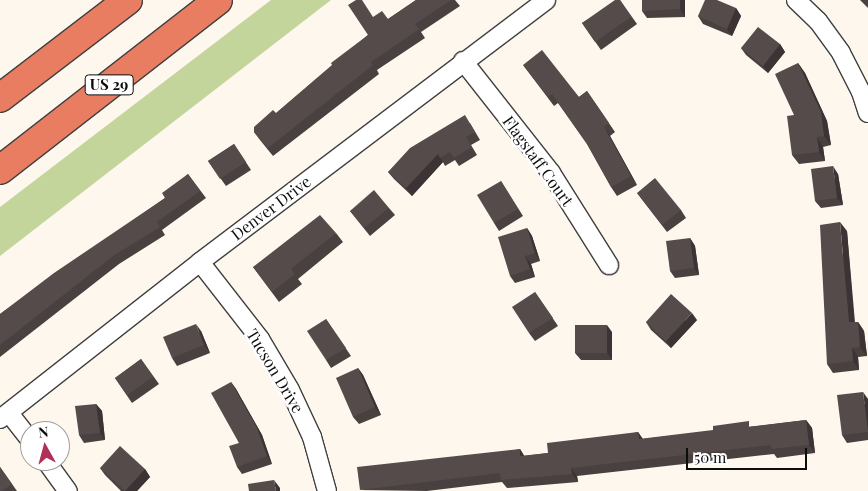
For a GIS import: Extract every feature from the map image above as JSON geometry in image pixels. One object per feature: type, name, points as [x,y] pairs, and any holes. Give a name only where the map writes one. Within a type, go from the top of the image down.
[{"type":"highway","points":[[0,98],[128,0]]},
{"type":"highway","name":"US 29","points":[[0,170],[218,0]]},
{"type":"street","name":"Denver Drive","points":[[4,416],[200,262],[546,0]]},
{"type":"street","points":[[796,0],[818,21],[841,53],[861,92],[868,113]]},
{"type":"street","name":"Flagstaff Court","points":[[463,61],[551,173],[609,265]]},
{"type":"street","name":"Tucson Drive","points":[[200,262],[260,339],[290,390],[312,437],[327,491]]},
{"type":"street","points":[[4,416],[20,431]]},
{"type":"street","points":[[53,471],[68,491]]},
{"type":"green space","points":[[271,0],[331,0],[0,256],[0,207]]},
{"type":"building","points":[[356,0],[362,0],[373,17],[382,11],[388,19],[416,0],[451,0],[415,24],[419,29],[371,62],[373,65],[268,148],[254,132],[254,127],[273,110],[276,113],[332,65],[331,63],[368,35],[348,5]]},
{"type":"building","points":[[615,0],[620,0],[631,17],[595,42],[582,23]]},
{"type":"building","points":[[642,0],[680,0],[680,9],[642,11]]},
{"type":"building","points":[[705,0],[717,0],[736,8],[727,29],[698,16]]},
{"type":"building","points":[[758,27],[780,44],[763,66],[741,48]]},
{"type":"building","points":[[542,50],[579,97],[587,91],[609,123],[604,127],[631,176],[611,187],[587,144],[552,94],[548,97],[523,65]]},
{"type":"building","points":[[798,63],[821,112],[824,136],[817,137],[819,152],[792,155],[787,116],[794,115],[775,74]]},
{"type":"building","points":[[465,115],[475,132],[466,137],[472,147],[454,158],[450,152],[440,158],[438,154],[406,188],[388,172],[410,148]]},
{"type":"building","points":[[234,144],[246,162],[220,179],[208,161]]},
{"type":"building","points":[[833,166],[837,198],[815,201],[811,169]]},
{"type":"building","points":[[188,174],[200,191],[157,222],[160,227],[113,256],[0,345],[0,314],[54,273],[165,198],[162,193]]},
{"type":"building","points":[[655,178],[681,210],[662,225],[637,193]]},
{"type":"building","points":[[501,181],[518,209],[494,223],[477,195]]},
{"type":"building","points":[[374,190],[389,208],[364,228],[350,211]]},
{"type":"building","points":[[320,215],[336,233],[291,269],[295,274],[272,292],[253,267]]},
{"type":"building","points":[[840,222],[849,322],[858,322],[860,347],[852,348],[853,361],[827,364],[820,225]]},
{"type":"building","points":[[527,228],[535,253],[525,256],[530,269],[510,276],[498,237]]},
{"type":"building","points":[[690,238],[694,268],[670,271],[666,241]]},
{"type":"building","points":[[535,292],[553,318],[529,333],[512,307]]},
{"type":"building","points":[[671,294],[692,313],[666,341],[646,322]]},
{"type":"building","points":[[326,319],[346,348],[326,360],[307,331]]},
{"type":"building","points":[[196,324],[204,345],[172,358],[163,337]]},
{"type":"building","points":[[575,325],[607,325],[607,353],[575,353]]},
{"type":"building","points":[[141,359],[153,377],[127,395],[115,378]]},
{"type":"building","points":[[358,368],[375,407],[353,417],[336,378]]},
{"type":"building","points":[[231,382],[257,428],[267,456],[237,467],[229,446],[239,443],[211,393]]},
{"type":"building","points":[[863,392],[868,432],[842,435],[837,395]]},
{"type":"building","points":[[96,404],[100,433],[79,435],[75,406]]},
{"type":"building","points":[[806,420],[809,445],[771,449],[771,445],[571,468],[572,474],[501,480],[500,473],[360,490],[357,467],[520,449],[520,456],[548,453],[547,443],[638,432],[639,439],[713,430],[713,426],[749,421],[749,427]]},
{"type":"building","points":[[120,446],[145,469],[125,491],[100,468]]},
{"type":"building","points":[[0,467],[12,484],[2,491],[0,491]]},
{"type":"building","points":[[274,480],[276,491],[249,491],[248,484]]}]
